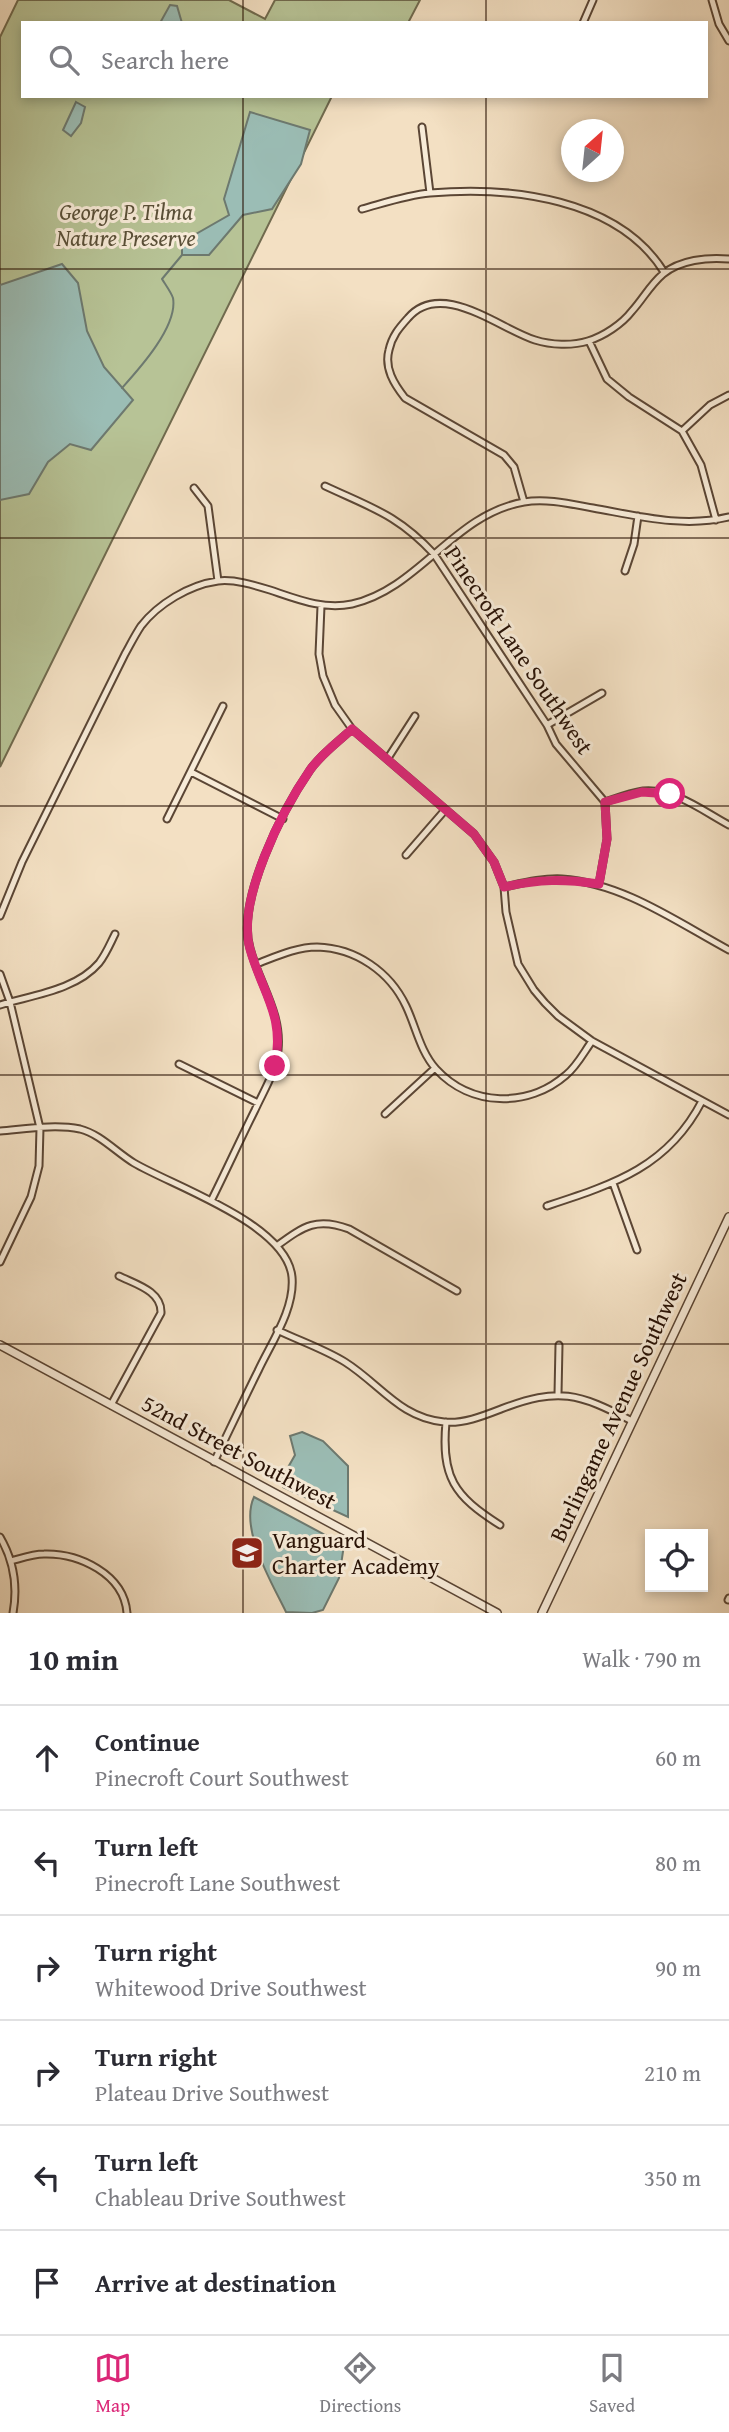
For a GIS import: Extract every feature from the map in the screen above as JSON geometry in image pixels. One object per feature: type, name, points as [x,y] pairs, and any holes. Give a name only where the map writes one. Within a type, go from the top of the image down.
[{"type":"street","points":[[584,21],[593,0]]},
{"type":"street","points":[[712,0],[719,24],[729,41]]},
{"type":"street","points":[[422,127],[430,193]]},
{"type":"street","points":[[362,209],[395,199],[430,193],[498,192],[541,199],[577,208],[627,232],[657,261],[664,272]]},
{"type":"street","points":[[524,502],[514,467],[504,455],[405,398],[396,387],[388,367],[388,354],[397,329],[413,311],[444,304],[472,310],[537,341],[575,344],[589,341],[625,319],[664,272],[699,260],[729,259]]},
{"type":"street","points":[[589,341],[607,379],[629,397],[682,431],[701,465],[716,520]]},
{"type":"street","points":[[682,431],[710,405],[729,395]]},
{"type":"street","name":"Pinecroft Lane Southwest","points":[[325,486],[394,519],[414,533],[434,554],[547,725],[556,744],[605,802]]},
{"type":"street","points":[[194,488],[208,506],[218,581]]},
{"type":"street","points":[[0,916],[22,862],[125,654],[141,626],[160,607],[181,594],[218,581],[250,584],[321,606],[351,604],[388,590],[478,520],[524,502],[567,503],[693,523],[729,517]]},
{"type":"street","points":[[625,571],[634,544],[638,516]]},
{"type":"street","points":[[321,606],[319,654],[323,676],[335,705],[352,729],[474,834],[487,850],[504,887],[509,931],[518,964],[526,978],[558,1016],[592,1041],[729,1115]]},
{"type":"street","points":[[547,725],[602,693]]},
{"type":"street","points":[[167,819],[223,706]]},
{"type":"street","points":[[388,758],[415,716]]},
{"type":"street","points":[[211,1201],[272,1075],[278,1049],[278,1029],[273,1007],[249,946],[248,926],[254,881],[311,768],[352,729]]},
{"type":"street","points":[[191,772],[283,819]]},
{"type":"street","points":[[599,884],[607,839],[605,802],[642,792],[662,792],[682,799],[729,825]]},
{"type":"street","points":[[406,855],[445,810]]},
{"type":"street","points":[[504,887],[562,879],[599,884],[628,895],[729,950]]},
{"type":"street","points":[[0,1005],[72,983],[84,976],[98,963],[115,934]]},
{"type":"street","points":[[256,964],[289,952],[318,947],[368,962],[395,984],[408,1008],[417,1037],[435,1068],[456,1086],[470,1093],[498,1099],[519,1099],[546,1089],[568,1074],[592,1041]]},
{"type":"street","points":[[0,974],[10,1002],[40,1128],[39,1166],[31,1197],[0,1262]]},
{"type":"street","points":[[179,1064],[258,1103]]},
{"type":"street","points":[[385,1114],[435,1068]]},
{"type":"street","points":[[547,1206],[613,1183],[643,1168],[682,1135],[702,1101]]},
{"type":"street","points":[[0,1131],[80,1129],[95,1135],[135,1164],[211,1201],[253,1226],[278,1245],[289,1262],[292,1292],[277,1330],[214,1462]]},
{"type":"street","points":[[613,1183],[637,1250]]},
{"type":"street","name":"Burlingame Avenue Southwest","points":[[542,1613],[729,1217]]},
{"type":"street","points":[[278,1245],[298,1230],[312,1224],[336,1224],[457,1291]]},
{"type":"street","points":[[111,1405],[161,1312],[161,1305],[153,1293],[119,1276]]},
{"type":"street","points":[[277,1330],[342,1360],[400,1407],[429,1419],[446,1422],[479,1417],[525,1400],[558,1394],[606,1407],[632,1421]]},
{"type":"street","name":"52nd Street Southwest","points":[[0,1345],[497,1613]]},
{"type":"street","points":[[558,1394],[559,1345]]},
{"type":"street","points":[[446,1422],[444,1448],[446,1465],[452,1479],[472,1506],[500,1525]]},
{"type":"street","points":[[0,1537],[11,1561],[15,1586],[13,1613]]},
{"type":"street","points":[[11,1561],[34,1555],[58,1555],[90,1565],[108,1576],[118,1587],[127,1613]]},
{"type":"green space","name":"George P. Tilma Nature Preserve","points":[[18,0],[229,0],[265,19],[275,0],[420,0],[409,21],[21,21],[21,98],[331,98],[0,767],[0,37]]},
{"type":"water","points":[[170,5],[177,6],[181,21],[161,21]]},
{"type":"water","points":[[76,102],[85,107],[81,123],[71,136],[63,130]]},
{"type":"water","points":[[250,112],[310,130],[301,164],[272,209],[243,215],[209,255],[182,255],[182,242],[229,215],[224,199]]},
{"type":"water","points":[[62,264],[78,283],[87,331],[104,367],[133,400],[91,450],[70,444],[48,462],[29,494],[0,500],[0,285]]},
{"type":"water","points":[[302,1432],[323,1441],[348,1466],[348,1517],[283,1487],[282,1478],[295,1455],[290,1436]]},
{"type":"water","points":[[254,1497],[344,1545],[339,1578],[323,1610],[312,1613],[286,1612],[254,1540],[250,1510]]},
{"type":"waterway","points":[[122,388],[156,346],[170,321],[173,298],[162,279],[182,255]]},
{"type":"place","name":"Vanguard Charter Academy","points":[[247,1553]]},
{"type":"route","points":[[275,1066],[278,1029],[273,1007],[249,946],[248,926],[254,881],[311,768],[352,729],[474,834],[494,862],[504,887],[562,879],[599,884],[607,839],[605,802],[642,792],[670,794]]}]
